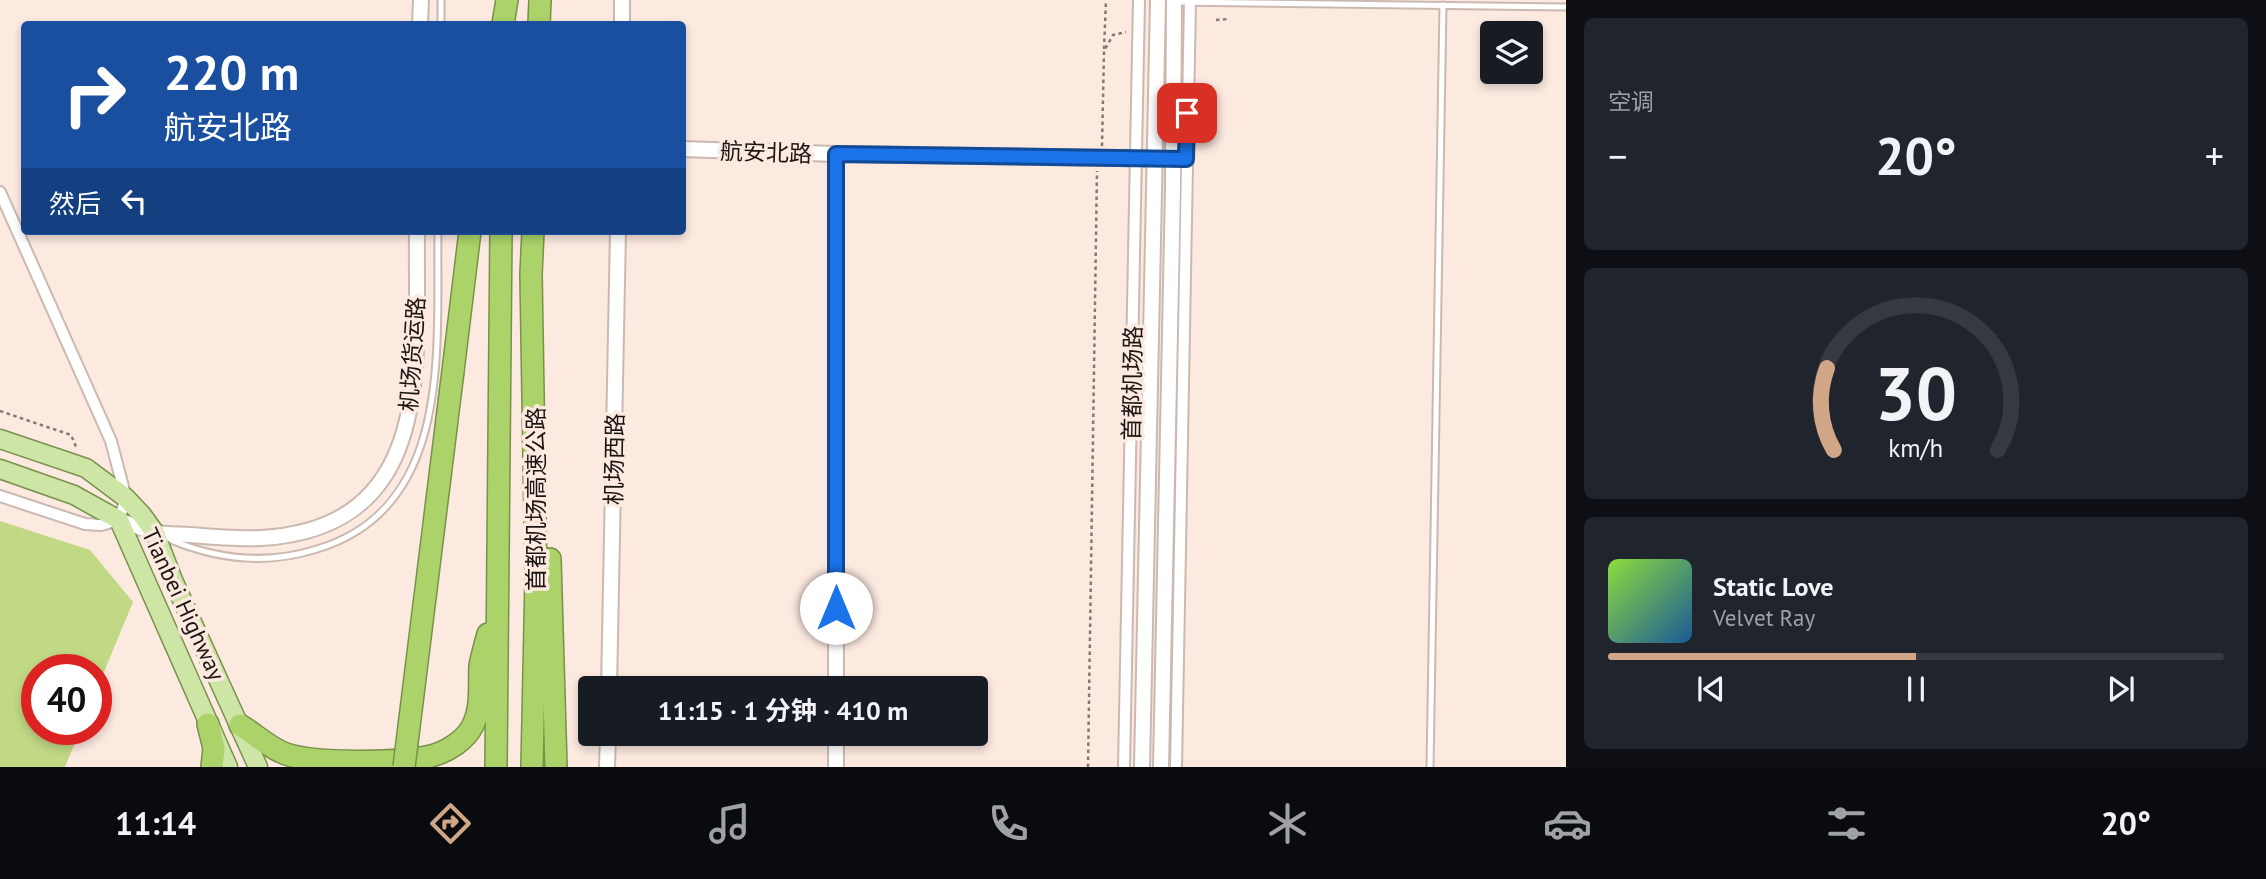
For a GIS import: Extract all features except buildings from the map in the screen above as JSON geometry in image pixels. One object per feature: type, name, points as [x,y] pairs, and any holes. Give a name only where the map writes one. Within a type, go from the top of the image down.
[{"type":"highway","points":[[504,21],[508,0]]},
{"type":"highway","points":[[508,0],[509,21]]},
{"type":"highway","points":[[539,21],[540,0]]},
{"type":"highway","points":[[404,767],[470,235]]},
{"type":"highway","name":"首都机场高速公路","points":[[496,767],[496,595],[501,404],[500,235]]},
{"type":"highway","name":"首都机场高速公路","points":[[532,767],[536,565],[531,274],[533,235]]},
{"type":"highway","points":[[531,274],[544,384],[556,767]]},
{"type":"highway","points":[[240,725],[280,751],[309,759],[359,761],[418,758],[442,752],[465,737],[476,718],[481,658],[495,610],[496,595]]},
{"type":"highway","points":[[208,724],[214,748],[212,767]]},
{"type":"main road","name":"Tianbei Highway","points":[[0,439],[86,468],[126,498],[155,533],[173,580],[258,767]]},
{"type":"main road","name":"Tianbei Highway","points":[[0,469],[74,495],[119,520]]},
{"type":"main road","points":[[119,520],[228,767]]},
{"type":"street","points":[[420,21],[421,0]]},
{"type":"street","points":[[622,0],[622,21]]},
{"type":"street","name":"首都机场路","points":[[1124,767],[1139,1]]},
{"type":"street","name":"首都机场路","points":[[1142,767],[1158,1]]},
{"type":"street","name":"首都机场路","points":[[1174,1],[1180,160],[1176,767]]},
{"type":"street","name":"首都机场路","points":[[1161,767],[1180,160],[1190,1]]},
{"type":"street","name":"航安北路","points":[[686,149],[1180,160]]},
{"type":"street","points":[[836,154],[836,676]]},
{"type":"street","points":[[0,192],[111,441],[126,498],[119,520],[101,525],[85,524],[0,496]]},
{"type":"street","name":"机场货运路","points":[[119,520],[155,533],[253,538],[288,536],[318,529],[340,519],[358,506],[375,489],[394,461],[410,411],[416,341],[417,235]]},
{"type":"street","name":"机场西路","points":[[609,676],[618,235]]},
{"type":"street","points":[[607,767],[608,746]]},
{"type":"street","points":[[836,746],[836,767]]},
{"type":"lane","points":[[441,0],[441,21]]},
{"type":"lane","points":[[1139,1],[1443,5],[1471,3],[1566,7]]},
{"type":"lane","points":[[1430,767],[1443,5]]},
{"type":"lane","points":[[155,533],[195,550],[239,559],[299,555],[331,545],[358,531],[396,496],[414,465],[432,407],[436,352],[438,235]]},
{"type":"path","points":[[1088,767],[1097,171],[1101,169],[1102,159],[1106,0]]},
{"type":"path","points":[[1216,20],[1228,19]]},
{"type":"path","points":[[1104,51],[1114,36],[1132,30]]},
{"type":"path","points":[[0,411],[71,435],[86,468]]},
{"type":"green space","points":[[0,521],[90,550],[133,602],[111,654],[21,654],[21,745],[74,745],[65,767],[0,767]]},
{"type":"route","points":[[836,608],[836,154],[1186,159],[1187,113]]}]
